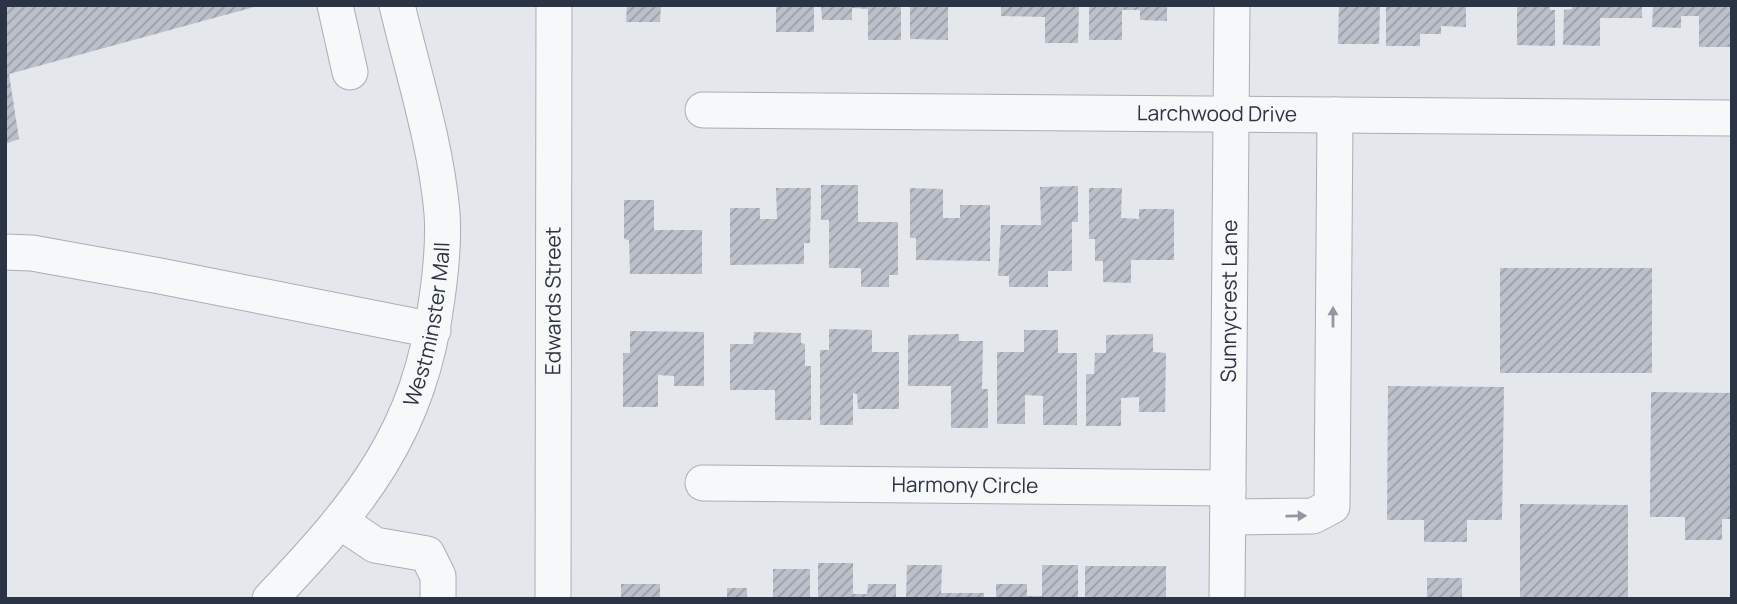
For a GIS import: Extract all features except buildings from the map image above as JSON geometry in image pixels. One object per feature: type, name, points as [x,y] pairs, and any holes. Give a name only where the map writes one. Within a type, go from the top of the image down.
[{"type":"street","points":[[335,5],[350,72]]},
{"type":"street","name":"Westminster Mall","points":[[270,599],[341,522],[383,462],[422,379],[433,330],[442,258],[442,214],[397,5]]},
{"type":"street","name":"Edwards Street","points":[[553,599],[554,5]]},
{"type":"street","name":"Sunnycrest Lane","points":[[1227,599],[1232,5]]},
{"type":"street","name":"Larchwood Drive","points":[[703,110],[1335,115],[1728,124]]},
{"type":"street","name":"Harmony Circle","points":[[703,482],[1228,503],[1313,516],[1332,506],[1335,115]]},
{"type":"street","points":[[5,252],[32,253],[134,271],[433,330]]},
{"type":"street","points":[[341,522],[375,545],[426,554],[438,576],[438,599]]}]
